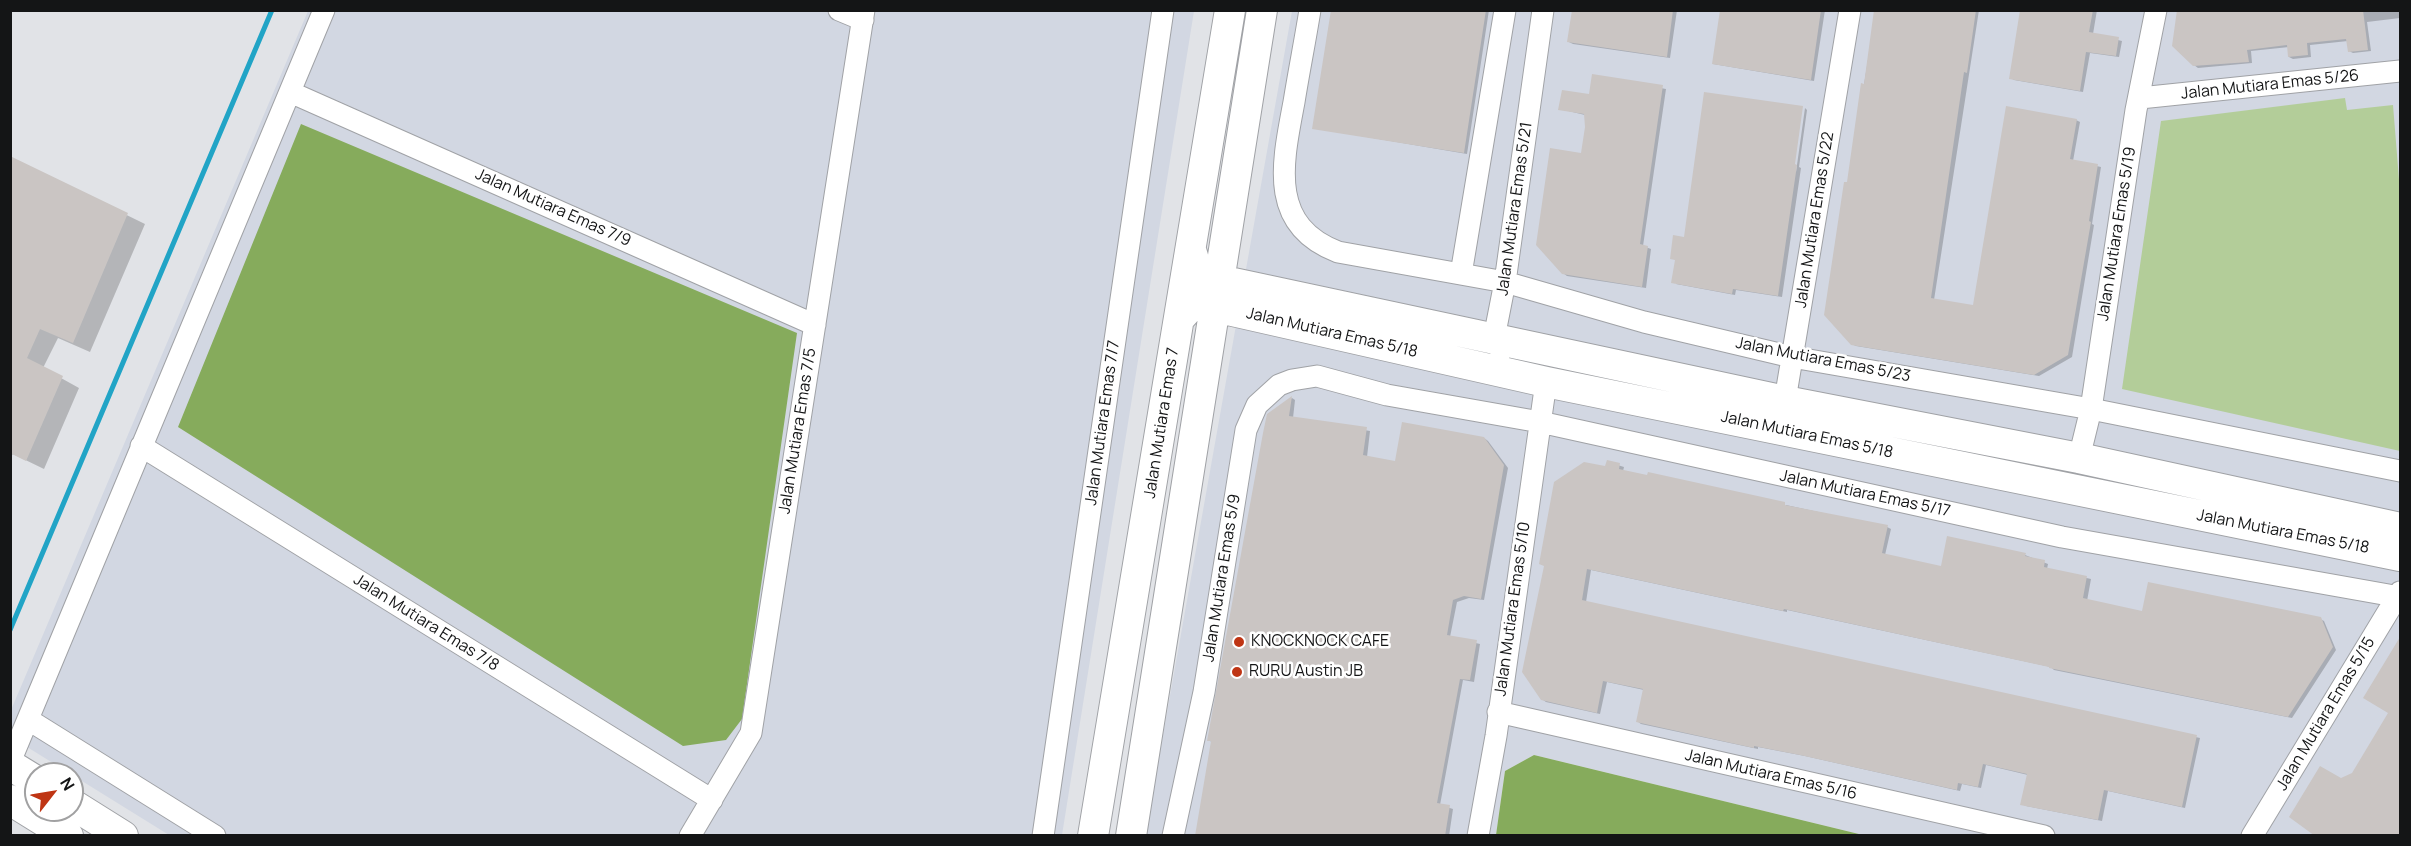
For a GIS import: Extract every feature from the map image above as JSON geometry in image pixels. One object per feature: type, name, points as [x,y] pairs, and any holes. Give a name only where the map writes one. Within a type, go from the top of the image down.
[{"type":"street","points":[[24,773],[10,764],[324,10]]},
{"type":"street","points":[[840,10],[864,15]]},
{"type":"street","name":"Jalan Mutiara Emas 7/7","points":[[1043,836],[1163,10]]},
{"type":"street","name":"Jalan Mutiara Emas 7","points":[[1093,836],[1230,10]]},
{"type":"street","name":"Jalan Mutiara Emas 7","points":[[1131,836],[1213,293],[1262,10]]},
{"type":"street","name":"Jalan Mutiara Emas 5/23","points":[[1310,10],[1287,140],[1283,186],[1291,212],[1297,222],[1326,247],[1338,252],[1505,282],[1644,322],[1792,357],[2091,409],[2400,471]]},
{"type":"street","points":[[1461,274],[1505,10]]},
{"type":"street","name":"Jalan Mutiara Emas 5/21","points":[[1494,338],[1505,282],[1543,10]]},
{"type":"street","name":"Jalan Mutiara Emas 5/22","points":[[1780,430],[1850,10]]},
{"type":"street","name":"Jalan Mutiara Emas 5/19","points":[[2079,458],[2091,409],[2136,110],[2156,10]]},
{"type":"street","name":"Jalan Mutiara Emas 7/5","points":[[690,836],[752,733],[864,15]]},
{"type":"street","name":"Jalan Mutiara Emas 5/26","points":[[2140,98],[2400,71]]},
{"type":"street","name":"Jalan Mutiara Emas 7/9","points":[[290,92],[814,325]]},
{"type":"street","points":[[1179,319],[1213,293],[1196,271],[1191,250]]},
{"type":"street","name":"Jalan Mutiara Emas 5/18","points":[[1213,293],[1494,338],[1785,401],[2079,458],[2400,528]]},
{"type":"street","name":"Jalan Mutiara Emas 5/18","points":[[1213,293],[1546,382],[2400,556]]},
{"type":"street","points":[[1494,338],[1505,356],[1546,382]]},
{"type":"street","name":"Jalan Mutiara Emas 5/9","points":[[1173,836],[1204,692],[1246,430],[1251,415],[1265,396],[1292,380],[1317,376],[1333,379]]},
{"type":"street","name":"Jalan Mutiara Emas 5/17","points":[[1333,379],[1387,395],[1540,422],[2062,537],[2400,595]]},
{"type":"street","name":"Jalan Mutiara Emas 5/10","points":[[1478,836],[1546,382]]},
{"type":"street","name":"Jalan Mutiara Emas 7/8","points":[[141,446],[712,800]]},
{"type":"street","name":"Jalan Mutiara Emas 5/15","points":[[2252,836],[2400,595]]},
{"type":"street","name":"Jalan Mutiara Emas 5/16","points":[[1498,712],[2044,836]]},
{"type":"street","points":[[29,720],[215,836]]},
{"type":"street","points":[[10,800],[68,836]]},
{"type":"street","points":[[84,812],[123,836]]},
{"type":"shaded area","points":[[308,11],[1194,11],[1062,835],[169,835],[84,782],[84,762],[51,762],[11,737],[11,710]]},
{"type":"shaded area","points":[[1292,11],[2400,11],[2400,835],[1863,835],[1534,755],[1505,771],[1496,835],[1145,836]]},
{"type":"green space","points":[[2345,98],[2347,110],[2393,105],[2400,192],[2400,451],[2122,389],[2161,121]]},
{"type":"green space","points":[[301,124],[797,333],[742,719],[726,740],[683,746],[178,427]]},
{"type":"green space","points":[[1534,755],[1863,835],[1496,835],[1505,771]]},
{"type":"building","points":[[1331,10],[1486,10],[1464,153],[1312,129]]},
{"type":"building","points":[[1572,10],[1673,10],[1667,57],[1567,42]]},
{"type":"building","points":[[1720,10],[1821,10],[1811,80],[1712,64]]},
{"type":"building","points":[[1874,10],[1976,10],[1967,73],[1964,72],[1931,298],[1973,305],[2006,106],[2077,119],[2070,159],[2098,164],[2089,221],[2091,222],[2068,355],[2034,375],[1851,345],[1824,315],[1861,83],[1864,84]]},
{"type":"building","points":[[2020,10],[2093,10],[2089,32],[2119,37],[2116,56],[2086,52],[2080,91],[2009,79]]},
{"type":"building","points":[[2177,10],[2363,10],[2368,50],[2348,52],[2346,39],[2307,43],[2308,55],[2288,57],[2287,45],[2247,50],[2249,62],[2193,66],[2172,46]]},
{"type":"building","points":[[1592,74],[1663,85],[1640,244],[1648,246],[1642,287],[1562,274],[1536,245],[1550,148],[1581,153],[1585,127],[1584,114],[1558,110],[1562,90],[1589,94]]},
{"type":"building","points":[[1704,92],[1803,106],[1778,296],[1733,289],[1732,294],[1671,283],[1675,260],[1670,259],[1673,235],[1684,237]]},
{"type":"building","points":[[10,156],[128,213],[73,343],[40,329],[27,358],[63,376],[26,461],[10,453]]},
{"type":"building","points":[[1292,396],[1289,416],[1367,427],[1363,455],[1395,461],[1402,422],[1484,437],[1504,465],[1481,599],[1464,596],[1453,600],[1447,635],[1477,640],[1470,680],[1460,679],[1437,803],[1450,805],[1445,836],[1195,836],[1211,741],[1207,741],[1267,414]]},
{"type":"building","points":[[1607,460],[1620,463],[1619,469],[1647,475],[1648,472],[1785,502],[1785,505],[1888,525],[1882,553],[1941,566],[1947,536],[2026,553],[2025,556],[2045,560],[2044,567],[2087,576],[2083,598],[2142,611],[2148,582],[2321,617],[2333,647],[2288,717],[1587,569],[1582,600],[2197,735],[2182,807],[2104,790],[2098,820],[2020,805],[2027,774],[1983,764],[1978,787],[1958,783],[1957,790],[1636,722],[1643,689],[1603,681],[1597,713],[1541,700],[1522,672],[1544,566],[1539,564],[1554,482],[1584,462],[1605,466]]},
{"type":"building","points":[[2400,637],[2400,836],[2315,836],[2289,817],[2320,766],[2341,778],[2352,773],[2388,713],[2363,698]]},
{"type":"waterway","points":[[10,630],[272,10]]},
{"type":"place","name":"KNOCKNOCK CAFE","points":[[1239,642]]},
{"type":"place","name":"RURU Austin JB","points":[[1237,672]]}]
